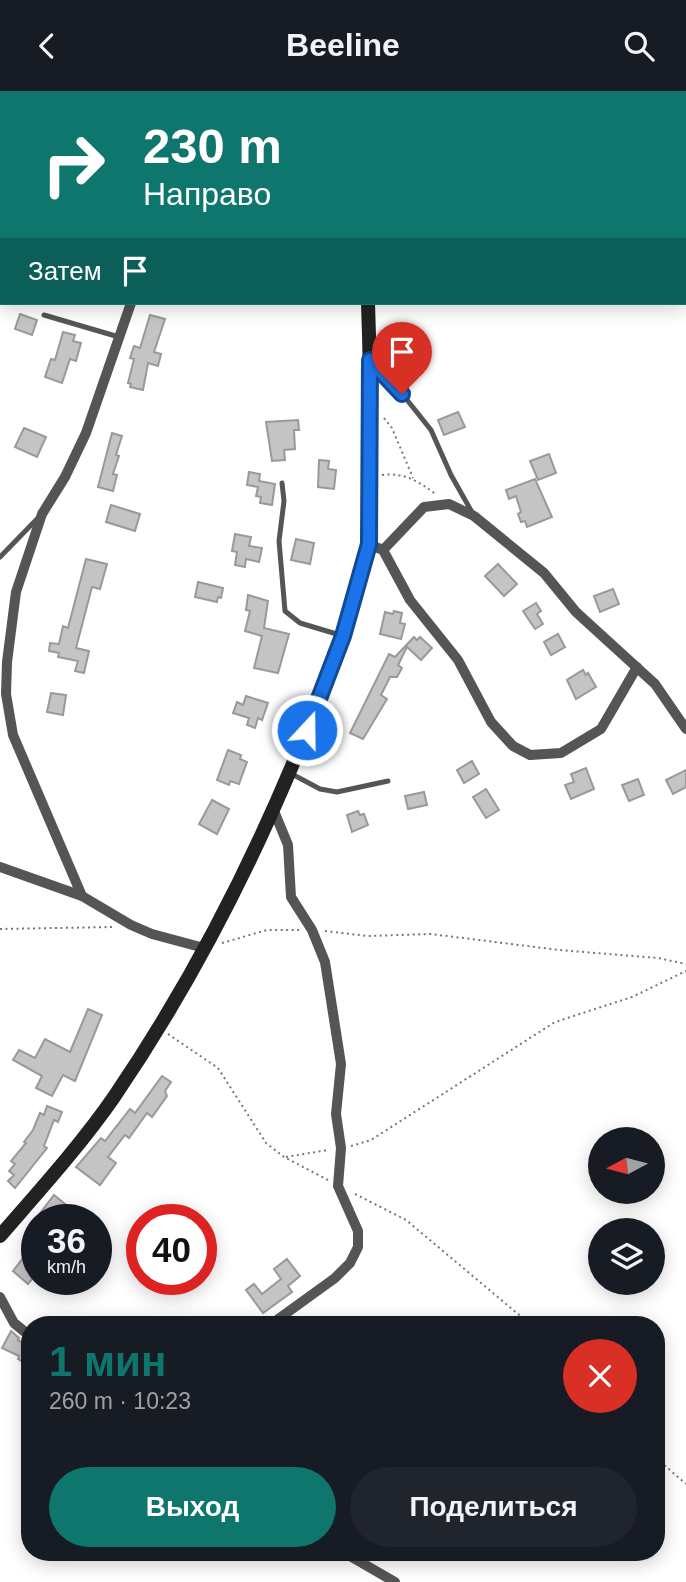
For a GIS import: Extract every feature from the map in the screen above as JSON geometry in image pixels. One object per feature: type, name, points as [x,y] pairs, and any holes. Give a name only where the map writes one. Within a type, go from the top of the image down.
[{"type":"street","points":[[82,896],[13,735],[3,666],[16,592],[42,514],[65,477],[86,433],[130,305]]},
{"type":"street","points":[[0,1236],[46,1184],[113,1099],[159,1027],[237,888],[290,773],[343,636],[369,544],[368,305]]},
{"type":"street","points":[[383,550],[424,507],[449,504],[474,516],[544,573],[576,612],[655,684],[686,729]]},
{"type":"street","points":[[369,544],[383,550],[410,600],[458,660],[491,722],[513,746],[530,755],[561,753],[601,729],[637,667]]},
{"type":"street","points":[[274,811],[288,845],[291,897],[312,930],[325,962],[341,1063],[336,1114],[341,1148],[338,1186],[358,1231],[358,1247],[350,1263],[335,1278],[282,1316]]},
{"type":"street","points":[[0,867],[82,896],[131,925],[204,948]]},
{"type":"street","points":[[0,1297],[14,1323],[21,1329]]},
{"type":"street","points":[[359,1561],[396,1582]]},
{"type":"lane","points":[[44,315],[119,337]]},
{"type":"lane","points":[[370,360],[388,376],[431,430],[451,475],[474,516]]},
{"type":"lane","points":[[282,483],[284,501],[279,541],[285,611],[300,624],[343,636]]},
{"type":"lane","points":[[0,557],[42,514]]},
{"type":"lane","points":[[290,773],[320,789],[337,792],[388,781]]},
{"type":"path","points":[[370,401],[392,428],[413,478]]},
{"type":"path","points":[[370,476],[393,474],[413,478],[449,504]]},
{"type":"path","points":[[0,929],[76,929],[131,925]]},
{"type":"path","points":[[204,948],[267,930],[312,930],[368,936],[431,935],[658,958],[686,964]]},
{"type":"path","points":[[284,1157],[371,1140],[555,1022],[632,997],[686,971]]},
{"type":"path","points":[[665,1466],[686,1484]]},
{"type":"building","points":[[20,314],[37,320],[32,335],[15,329]]},
{"type":"building","points":[[150,315],[165,319],[154,352],[161,354],[158,366],[148,363],[143,390],[130,387],[131,384],[128,383],[134,359],[130,358],[134,346],[140,348]]},
{"type":"building","points":[[63,332],[75,335],[73,341],[81,343],[76,361],[70,359],[62,383],[45,377],[51,359],[55,360]]},
{"type":"building","points":[[458,412],[465,427],[444,435],[438,420]]},
{"type":"building","points":[[298,420],[299,430],[294,430],[295,449],[284,450],[285,460],[272,461],[266,422]]},
{"type":"building","points":[[24,428],[46,437],[37,457],[15,447]]},
{"type":"building","points":[[112,433],[122,436],[116,455],[119,456],[113,474],[117,475],[113,491],[98,487]]},
{"type":"building","points":[[549,454],[556,473],[538,480],[530,461]]},
{"type":"building","points":[[319,460],[329,461],[328,469],[336,470],[334,489],[318,487]]},
{"type":"building","points":[[249,472],[260,474],[259,481],[275,484],[272,505],[260,503],[261,497],[256,496],[258,487],[247,485]]},
{"type":"building","points":[[535,479],[552,517],[527,527],[518,514],[521,512],[516,496],[509,499],[506,490]]},
{"type":"building","points":[[111,505],[140,514],[135,531],[106,522]]},
{"type":"building","points":[[235,534],[251,537],[249,546],[262,548],[259,562],[246,559],[245,567],[235,565],[237,552],[232,551]]},
{"type":"building","points":[[296,539],[314,543],[310,564],[291,560]]},
{"type":"building","points":[[86,559],[107,564],[100,589],[92,587],[76,648],[89,651],[84,673],[75,671],[78,661],[58,657],[59,653],[49,651],[50,643],[59,644],[63,626],[68,628]]},
{"type":"building","points":[[498,564],[517,584],[504,596],[485,576]]},
{"type":"building","points":[[198,582],[223,588],[221,598],[218,597],[217,602],[195,597]]},
{"type":"building","points":[[613,589],[619,604],[600,612],[594,596]]},
{"type":"building","points":[[248,595],[268,601],[264,628],[289,634],[278,673],[254,668],[262,636],[245,631],[250,611],[246,610]]},
{"type":"building","points":[[536,603],[541,611],[537,614],[543,624],[535,629],[523,611]]},
{"type":"building","points":[[394,611],[402,613],[400,623],[405,624],[401,639],[380,634],[385,612],[393,614]]},
{"type":"building","points":[[558,634],[565,647],[551,655],[544,642]]},
{"type":"building","points":[[414,637],[417,640],[420,637],[432,648],[421,660],[407,647],[398,665],[402,668],[397,677],[390,677],[381,695],[387,699],[363,739],[350,733],[389,654],[395,657]]},
{"type":"building","points":[[583,670],[586,675],[588,673],[596,687],[576,699],[567,680]]},
{"type":"building","points":[[51,693],[66,695],[63,715],[47,712]]},
{"type":"building","points":[[246,696],[268,703],[262,720],[258,718],[255,728],[247,725],[249,718],[233,713],[237,702],[243,705]]},
{"type":"building","points":[[228,750],[241,755],[240,759],[247,762],[239,784],[230,781],[229,785],[217,780]]},
{"type":"building","points":[[472,761],[479,774],[464,783],[457,770]]},
{"type":"building","points":[[586,768],[594,789],[571,799],[565,785],[574,782],[571,774]]},
{"type":"building","points":[[686,770],[686,787],[673,794],[666,780]]},
{"type":"building","points":[[638,779],[644,795],[629,801],[622,785]]},
{"type":"building","points":[[486,789],[499,810],[486,818],[473,797]]},
{"type":"building","points":[[424,792],[427,805],[408,809],[405,796]]},
{"type":"building","points":[[212,800],[229,809],[217,834],[199,824]]},
{"type":"building","points":[[358,811],[360,815],[364,814],[368,825],[352,832],[347,815]]},
{"type":"building","points":[[88,1009],[102,1015],[75,1081],[63,1075],[52,1096],[36,1088],[42,1076],[13,1060],[19,1050],[35,1058],[45,1039],[70,1052]]},
{"type":"building","points":[[162,1076],[171,1082],[165,1091],[167,1096],[152,1117],[147,1113],[129,1138],[125,1135],[108,1157],[116,1163],[100,1185],[76,1167],[101,1138],[105,1141],[130,1109],[135,1113]]},
{"type":"building","points":[[47,1106],[62,1112],[58,1122],[54,1120],[44,1146],[47,1148],[15,1188],[8,1181],[14,1175],[9,1171],[15,1164],[11,1161],[26,1143],[24,1142],[40,1113],[44,1115]]},
{"type":"building","points":[[54,1195],[65,1204],[47,1204]]},
{"type":"building","points":[[287,1259],[300,1276],[288,1286],[292,1292],[263,1313],[246,1290],[254,1284],[262,1294],[281,1279],[274,1269]]},
{"type":"building","points":[[21,1261],[21,1278],[13,1271]]},
{"type":"building","points":[[11,1331],[21,1342],[21,1361],[19,1356],[2,1348]]},
{"type":"route","points":[[307,730],[343,636],[369,544],[370,360],[388,376],[402,394]]}]
